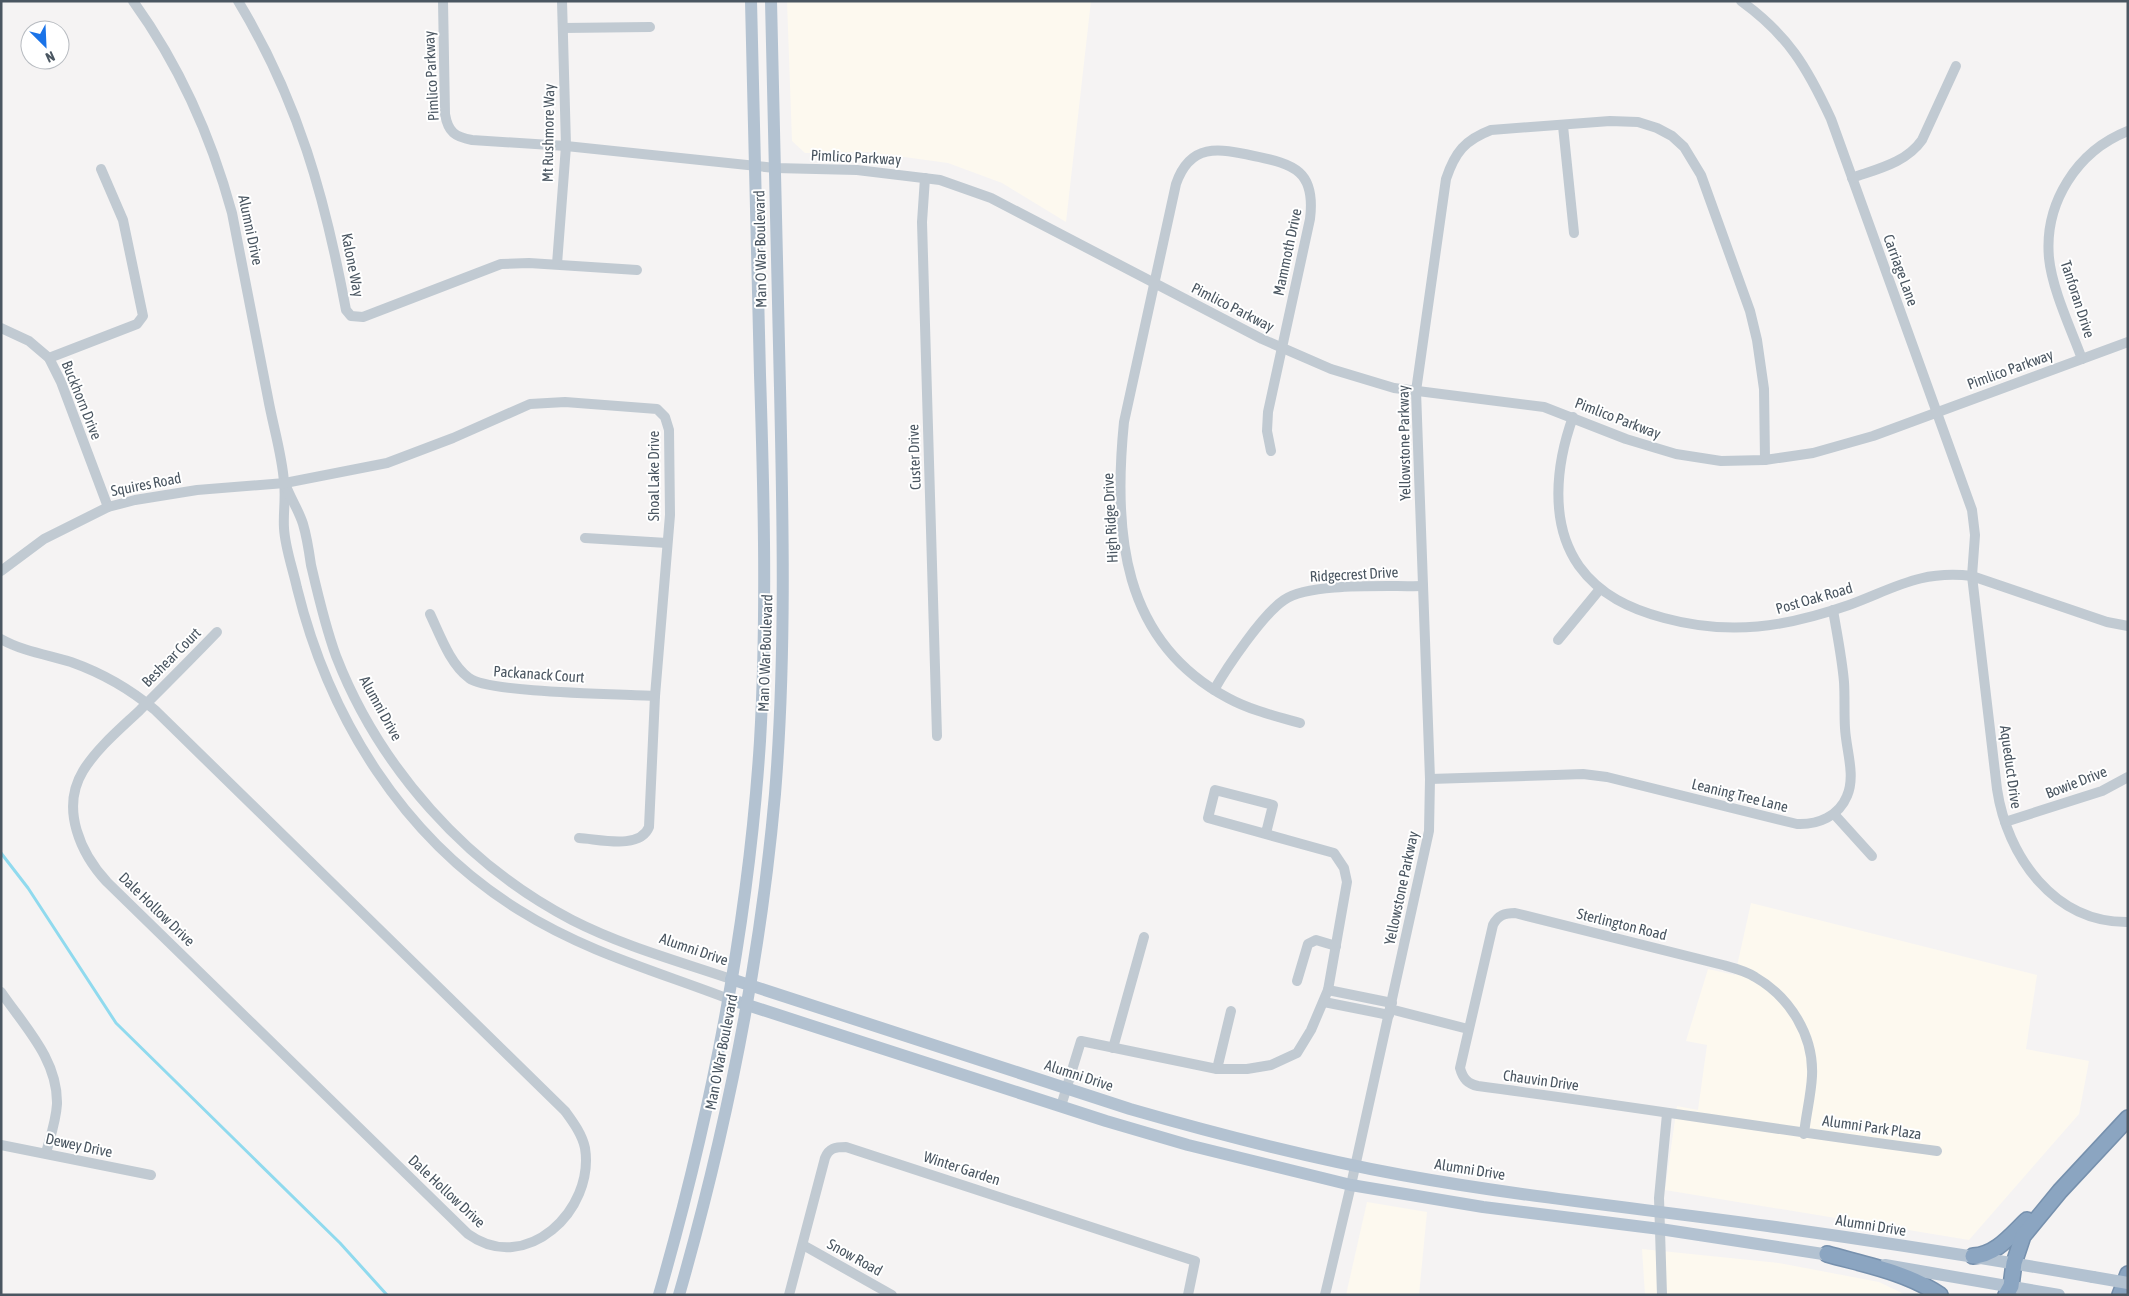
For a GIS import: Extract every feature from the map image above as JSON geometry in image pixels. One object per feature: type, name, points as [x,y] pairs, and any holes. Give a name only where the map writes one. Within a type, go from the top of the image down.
[{"type":"highway","points":[[1973,1256],[1986,1254],[1998,1247],[2060,1190],[2128,1118]]},
{"type":"highway","points":[[2009,1291],[2014,1263],[2023,1236],[2060,1190]]},
{"type":"highway","points":[[1827,1254],[1904,1275],[1925,1284],[1940,1295]]},
{"type":"highway","points":[[2120,1295],[2128,1274]]},
{"type":"main road","name":"Man O War Boulevard","points":[[659,1295],[695,1158],[729,999],[756,789],[764,634],[764,494],[751,1]]},
{"type":"main road","name":"Man O War Boulevard","points":[[679,1295],[716,1158],[751,985],[775,793],[783,639],[783,529],[771,1]]},
{"type":"main road","name":"Alumni Drive","points":[[731,979],[1182,1124],[1355,1166],[1486,1188],[1973,1256],[2128,1283]]},
{"type":"main road","name":"Alumni Drive","points":[[729,999],[1188,1145],[1351,1185],[1483,1207],[1660,1229],[1827,1254],[2009,1291],[2059,1295]]},
{"type":"street","name":"Alumni Drive","points":[[133,1],[155,34],[182,81],[200,116],[220,170],[232,213],[284,483],[284,530],[302,609],[318,659],[335,700],[362,751],[404,809],[461,867],[521,911],[571,938],[618,960],[729,999]]},
{"type":"street","name":"Kalone Way","points":[[238,1],[267,52],[306,145],[333,238],[346,310],[351,316],[363,317],[501,264],[557,264],[637,270]]},
{"type":"street","name":"Pimlico Parkway","points":[[443,1],[445,114],[449,130],[462,138],[566,146],[755,167],[857,170],[925,178],[954,185],[991,198],[1281,348],[1331,369],[1394,388],[1416,392],[1544,407],[1626,439],[1676,454],[1721,461],[1765,460],[1787,458],[1832,449],[2128,342]]},
{"type":"street","name":"Mt Rushmore Way","points":[[557,264],[566,146],[562,1]]},
{"type":"street","name":"Carriage Lane","points":[[1741,1],[1776,29],[1793,49],[1806,69],[1831,119],[1972,510],[1975,536],[1972,576]]},
{"type":"street","points":[[562,28],[650,27]]},
{"type":"street","points":[[1852,178],[1904,159],[1916,148],[1922,140],[1956,66]]},
{"type":"street","name":"Yellowstone Parkway","points":[[1325,1295],[1427,848],[1429,831],[1430,779],[1416,392],[1446,179],[1451,162],[1457,152],[1478,135],[1491,130],[1610,121],[1638,122],[1657,128],[1672,136],[1692,158],[1701,175],[1750,311],[1757,340],[1764,389],[1765,460]]},
{"type":"street","points":[[1563,126],[1574,233]]},
{"type":"street","name":"Tanforan Drive","points":[[2082,359],[2051,267],[2049,244],[2053,212],[2061,192],[2073,172],[2084,160],[2101,144],[2128,131]]},
{"type":"street","name":"Mammoth Drive","points":[[1154,283],[1176,184],[1184,164],[1192,157],[1202,152],[1226,150],[1283,162],[1294,167],[1308,183],[1312,203],[1268,412],[1267,431],[1271,450]]},
{"type":"street","points":[[49,358],[137,324],[143,316],[123,220],[101,169]]},
{"type":"street","name":"Custer Drive","points":[[925,178],[922,231],[937,736]]},
{"type":"street","name":"High Ridge Drive","points":[[1154,283],[1123,430],[1122,511],[1126,562],[1136,596],[1149,623],[1160,640],[1187,670],[1214,690],[1246,707],[1300,723]]},
{"type":"street","name":"Buckhorn Drive","points":[[1,328],[29,341],[49,358],[61,382],[108,507]]},
{"type":"street","name":"Shoal Lake Drive","points":[[284,483],[361,469],[408,457],[530,404],[565,402],[651,407],[660,411],[668,423],[669,430],[670,515],[655,696],[650,810],[646,834],[642,838],[632,841],[579,838]]},
{"type":"street","name":"Post Oak Road","points":[[1573,418],[1565,438],[1561,459],[1559,496],[1561,523],[1573,557],[1590,580],[1600,589],[1627,606],[1649,614],[1707,627],[1743,628],[1781,624],[1833,610],[1922,577],[1939,574],[1972,576],[2108,622],[2128,626]]},
{"type":"street","name":"Alumni Drive","points":[[284,483],[303,524],[330,637],[357,703],[400,772],[437,816],[490,866],[572,920],[627,944],[731,979]]},
{"type":"street","name":"Squires Road","points":[[1,571],[44,539],[108,507],[166,494],[284,483]]},
{"type":"street","points":[[585,538],[667,543]]},
{"type":"street","name":"Aqueduct Drive","points":[[1972,576],[1997,789],[2005,822],[2020,857],[2031,872],[2056,898],[2071,908],[2102,920],[2128,922]]},
{"type":"street","name":"Ridgecrest Drive","points":[[1214,690],[1224,672],[1269,613],[1284,600],[1299,593],[1318,588],[1423,586]]},
{"type":"street","points":[[1558,640],[1600,589]]},
{"type":"street","points":[[1833,610],[1844,680],[1845,728],[1851,780],[1846,798],[1834,814],[1872,856]]},
{"type":"street","name":"Packanack Court","points":[[430,614],[451,656],[461,670],[475,682],[500,687],[655,696]]},
{"type":"street","name":"Beshear Court","points":[[147,703],[218,632]]},
{"type":"street","name":"Dale Hollow Drive","points":[[1,638],[16,646],[73,663],[101,675],[147,703],[565,1111],[577,1128],[584,1145],[585,1172],[573,1203],[554,1230],[530,1243],[501,1247],[488,1244],[468,1234],[93,866],[77,834],[74,801],[77,785],[90,761],[147,703]]},
{"type":"street","name":"Leaning Tree Lane","points":[[1430,779],[1583,774],[1626,781],[1797,824],[1813,824],[1834,814]]},
{"type":"street","name":"Bowie Drive","points":[[2005,822],[2102,791],[2128,777]]},
{"type":"street","points":[[1061,1106],[1081,1041],[1217,1068],[1247,1070],[1271,1065],[1297,1053],[1311,1030],[1328,990],[1347,882],[1344,868],[1334,853],[1208,818],[1215,790],[1273,804],[1266,833]]},
{"type":"street","name":"Sterlington Road","points":[[1468,1029],[1493,925],[1501,915],[1508,913],[1515,913],[1739,970],[1755,976],[1780,995],[1792,1010],[1808,1041],[1812,1075],[1804,1134]]},
{"type":"street","points":[[1113,1048],[1144,937]]},
{"type":"street","points":[[1298,981],[1308,944],[1316,940],[1336,946]]},
{"type":"street","points":[[1328,990],[1390,1009],[1468,1029]]},
{"type":"street","points":[[1,992],[48,1059],[54,1076],[57,1106],[46,1153]]},
{"type":"street","points":[[1324,1002],[1390,1009]]},
{"type":"street","points":[[1217,1068],[1231,1011]]},
{"type":"street","name":"Chauvin Drive","points":[[1468,1029],[1460,1068],[1465,1079],[1472,1085],[1804,1134]]},
{"type":"street","points":[[1662,1295],[1659,1211],[1667,1114]]},
{"type":"street","name":"Alumni Park Plaza","points":[[1804,1134],[1937,1151]]},
{"type":"street","name":"Dewey Drive","points":[[1,1145],[151,1175]]},
{"type":"street","name":"Winter Garden","points":[[789,1295],[824,1158],[833,1148],[846,1146],[1195,1261],[1188,1295]]},
{"type":"street","name":"Snow Road","points":[[803,1245],[892,1295]]},
{"type":"shaded area","points":[[787,1],[1091,1],[1066,222],[1002,183],[948,163],[867,152],[805,153],[792,141]]},
{"type":"shaded area","points":[[1751,903],[2037,975],[2026,1049],[2089,1061],[2079,1114],[1969,1240],[1665,1190],[1677,1106],[1698,1110],[1707,1045],[1686,1041],[1708,969],[1735,975]]},
{"type":"shaded area","points":[[1367,1202],[1427,1212],[1419,1295],[1346,1295]]},
{"type":"shaded area","points":[[1642,1249],[1779,1263],[1879,1282],[1906,1295],[1645,1295]]},
{"type":"waterway","points":[[1,853],[28,888],[116,1023],[340,1243],[387,1295]]}]
